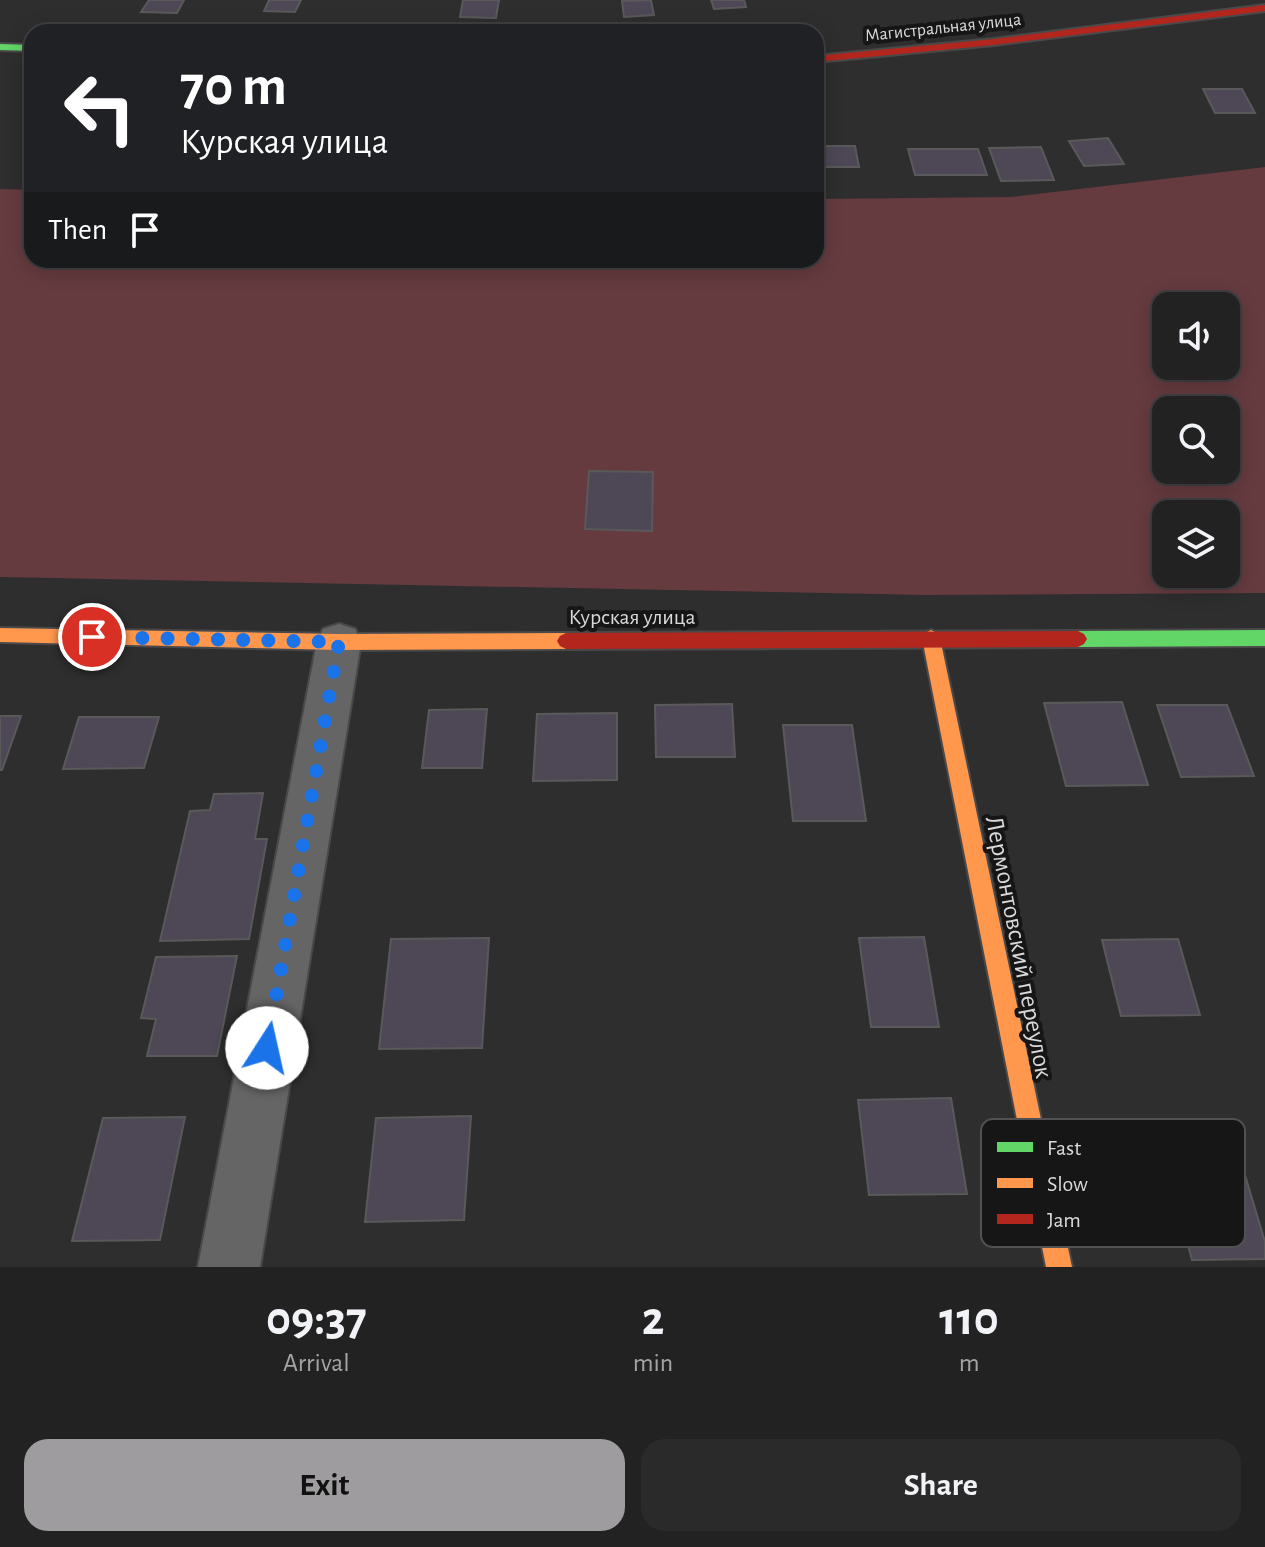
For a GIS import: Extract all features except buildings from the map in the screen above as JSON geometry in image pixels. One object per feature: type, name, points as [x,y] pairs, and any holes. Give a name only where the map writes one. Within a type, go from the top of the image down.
[{"type":"main road","name":"Магистральная улица","points":[[824,45],[985,30],[1228,0]]},
{"type":"main road","name":"Магистральная улица","points":[[824,58],[994,42],[1265,8]]},
{"type":"main road","points":[[0,47],[24,48]]},
{"type":"main road","points":[[0,60],[24,61]]},
{"type":"main road","name":"Курская улица","points":[[0,635],[339,642],[1265,638]]},
{"type":"main road","name":"Лермонтовский переулок","points":[[931,638],[1029,1119]]},
{"type":"main road","name":"Лермонтовский переулок","points":[[1055,1247],[1059,1267]]},
{"type":"street","points":[[229,1267],[339,642]]},
{"type":"shaded area","points":[[1265,167],[1265,593],[926,595],[0,577],[0,189],[24,190],[24,268],[824,268],[824,199],[1011,197]]},
{"type":"traffic: fast","points":[[0,47],[24,48]]},
{"type":"traffic: fast","points":[[1078,639],[1265,638]]},
{"type":"traffic: slow","points":[[0,635],[339,642],[566,641]]},
{"type":"traffic: slow","points":[[931,638],[1029,1119]]},
{"type":"traffic: slow","points":[[1055,1247],[1059,1267]]},
{"type":"traffic: jam","points":[[824,58],[994,42],[1265,8]]},
{"type":"traffic: jam","points":[[566,641],[1078,639]]},
{"type":"route","points":[[92,637],[339,642],[267,1048]]}]
